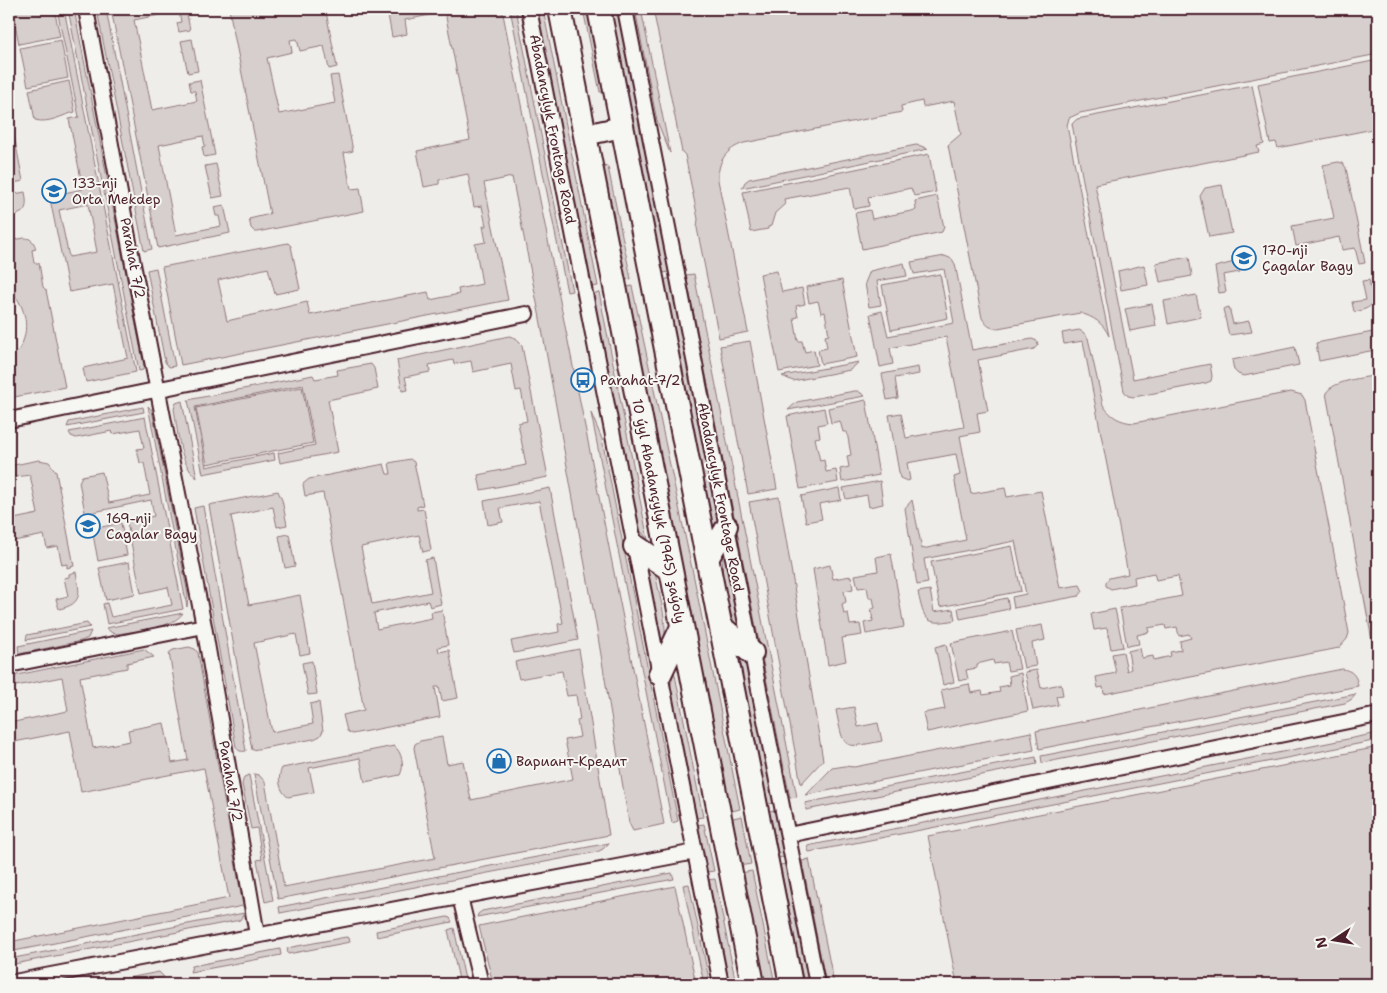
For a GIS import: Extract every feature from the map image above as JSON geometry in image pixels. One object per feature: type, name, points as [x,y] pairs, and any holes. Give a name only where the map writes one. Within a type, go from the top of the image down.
[{"type":"main road","name":"10 ýyl Abadançylyk (1945) şaýoly","points":[[560,9],[753,984]]},
{"type":"main road","points":[[599,9],[791,984]]},
{"type":"main road","points":[[585,134],[622,127]]},
{"type":"main road","points":[[708,559],[727,526]]},
{"type":"main road","points":[[635,546],[671,570]]},
{"type":"main road","points":[[660,674],[682,627]]},
{"type":"main road","points":[[721,627],[752,653]]},
{"type":"street","name":"Parahat 7/2","points":[[86,9],[204,626],[257,935]]},
{"type":"street","name":"Abadancylyk Frontage Road","points":[[529,9],[722,984]]},
{"type":"street","name":"Abadancylyk Frontage Road","points":[[625,9],[817,984]]},
{"type":"street","points":[[9,420],[526,314]]},
{"type":"street","points":[[9,666],[204,626]]},
{"type":"street","points":[[788,835],[1378,716]]},
{"type":"street","points":[[9,983],[695,852]]},
{"type":"street","points":[[460,897],[481,984]]},
{"type":"shaded area","points":[[12,9],[54,9],[60,36],[19,44]]},
{"type":"shaded area","points":[[57,9],[64,9],[136,372],[86,382],[83,368],[128,358],[113,284],[69,292],[50,199],[54,195],[83,189],[69,119],[79,117]],"holes":[[[88,204],[97,252],[69,257],[59,210]]]},
{"type":"shaded area","points":[[68,9],[74,9],[144,366],[143,370],[139,371]]},
{"type":"shaded area","points":[[106,9],[152,249],[144,251],[98,15],[99,11]]},
{"type":"shaded area","points":[[111,9],[186,9],[190,30],[179,32],[177,23],[181,22],[179,11],[134,20],[152,110],[197,101],[195,91],[191,91],[189,82],[200,80],[215,155],[204,157],[202,147],[205,146],[203,136],[159,145],[176,235],[221,226],[219,216],[216,216],[214,207],[224,205],[230,233],[158,248]]},
{"type":"shaded area","points":[[229,9],[317,9],[318,13],[326,12],[337,67],[329,69],[324,46],[300,51],[297,39],[290,40],[292,52],[267,58],[279,114],[335,103],[330,76],[338,75],[353,151],[344,153],[351,189],[360,188],[364,211],[257,232],[251,228],[249,219],[270,214]]},
{"type":"shaded area","points":[[387,9],[502,9],[664,824],[633,831],[629,823],[596,625],[512,177],[484,183],[508,300],[181,365],[162,267],[288,243],[291,246],[300,289],[275,294],[268,268],[218,280],[227,321],[307,302],[310,315],[428,292],[430,300],[459,294],[458,289],[482,284],[475,244],[486,242],[483,226],[486,226],[482,206],[474,207],[468,174],[439,180],[439,184],[424,187],[417,151],[470,140],[445,12],[405,20],[407,34],[392,37]]},
{"type":"shaded area","points":[[510,9],[516,9],[572,291],[567,292]]},
{"type":"shaded area","points":[[536,9],[543,9],[598,286],[591,287]]},
{"type":"shaded area","points":[[583,9],[587,9],[603,92],[600,92]]},
{"type":"shaded area","points":[[611,9],[617,9],[669,272],[663,273]]},
{"type":"shaded area","points":[[635,9],[641,9],[670,153],[657,121]]},
{"type":"shaded area","points":[[653,9],[1378,9],[1378,54],[1080,113],[1069,118],[1067,126],[1109,336],[1098,321],[1080,313],[998,328],[990,327],[982,318],[948,145],[961,134],[954,101],[923,107],[922,101],[901,106],[902,112],[744,143],[732,149],[724,157],[718,173],[718,180],[748,332],[719,338],[697,228],[698,219],[685,155],[682,152]]},
{"type":"shaded area","points":[[192,39],[198,71],[188,73],[181,41]]},
{"type":"shaded area","points":[[61,40],[68,78],[28,86],[20,48]]},
{"type":"shaded area","points":[[1378,60],[1378,128],[1278,148],[1276,142],[1270,143],[1258,84]]},
{"type":"shaded area","points":[[69,81],[75,112],[45,121],[35,120],[29,90]]},
{"type":"shaded area","points":[[1252,85],[1264,144],[1257,146],[1259,152],[1095,184],[1133,379],[1210,364],[1212,376],[1211,381],[1206,383],[1134,397],[1128,396],[1124,391],[1072,124],[1077,119]]},
{"type":"shaded area","points":[[9,120],[11,120],[23,181],[9,184]]},
{"type":"shaded area","points":[[916,145],[928,149],[742,188],[749,179]]},
{"type":"shaded area","points":[[929,154],[936,192],[914,196],[911,188],[868,197],[869,206],[854,209],[850,187],[784,199],[785,204],[775,213],[771,226],[768,229],[751,232],[743,192]]},
{"type":"shaded area","points":[[1343,163],[1346,168],[1365,263],[1359,264],[1355,248],[1342,250],[1339,237],[1296,246],[1292,226],[1334,218],[1323,165]]},
{"type":"shaded area","points":[[216,164],[223,196],[212,198],[205,166]]},
{"type":"shaded area","points":[[605,165],[608,167],[631,279],[626,280],[603,168]]},
{"type":"shaded area","points":[[1222,185],[1232,233],[1209,237],[1200,196],[1205,188]]},
{"type":"shaded area","points":[[25,192],[26,207],[24,210],[19,214],[10,214],[9,195]]},
{"type":"shaded area","points":[[937,196],[944,227],[942,232],[862,249],[855,213],[870,210],[872,219],[916,210],[915,201]]},
{"type":"shaded area","points":[[24,238],[32,241],[36,249],[32,250],[34,263],[39,263],[43,287],[46,290],[65,387],[9,398],[8,364],[21,346],[26,323],[19,301],[9,288],[9,241]]},
{"type":"shaded area","points":[[945,256],[952,259],[955,264],[972,350],[1032,339],[1037,341],[1038,345],[1034,349],[978,360],[988,411],[977,413],[980,432],[960,436],[971,494],[1005,488],[1007,497],[1041,491],[1060,588],[1080,585],[1083,591],[1079,596],[1014,608],[1012,597],[1026,594],[1015,541],[924,559],[928,583],[917,585],[905,508],[912,500],[922,549],[966,540],[954,477],[960,475],[956,454],[907,463],[910,480],[907,481],[900,478],[889,415],[901,413],[906,438],[964,427],[946,337],[890,348],[893,364],[880,367],[870,314],[882,311],[888,336],[954,323],[944,269],[914,274],[911,262]]},
{"type":"shaded area","points":[[1189,257],[1192,276],[1160,282],[1156,263]]},
{"type":"shaded area","points":[[1238,261],[1240,272],[1223,275],[1226,292],[1219,293],[1215,267]]},
{"type":"shaded area","points":[[904,263],[907,276],[877,281],[881,305],[869,307],[865,283],[870,271]]},
{"type":"shaded area","points":[[1144,265],[1148,285],[1121,290],[1118,271]]},
{"type":"shaded area","points":[[156,268],[175,366],[169,367],[165,362],[147,270]]},
{"type":"shaded area","points":[[777,271],[782,292],[802,288],[805,304],[796,306],[798,317],[794,318],[798,341],[802,341],[805,352],[814,350],[817,365],[779,372],[760,274]]},
{"type":"shaded area","points":[[694,274],[797,797],[790,798],[686,275]]},
{"type":"shaded area","points":[[940,274],[948,318],[891,330],[882,285]]},
{"type":"shaded area","points":[[670,278],[718,520],[714,533],[664,280]]},
{"type":"shaded area","points":[[842,280],[857,357],[821,364],[818,350],[827,348],[825,336],[829,335],[825,312],[821,313],[818,301],[809,303],[806,287]]},
{"type":"shaded area","points":[[1369,280],[1373,298],[1371,305],[1354,312],[1352,302],[1366,300],[1362,281]]},
{"type":"shaded area","points":[[632,286],[694,578],[740,809],[728,812],[627,287]]},
{"type":"shaded area","points":[[599,292],[648,540],[639,529],[592,294]]},
{"type":"shaded area","points":[[1196,295],[1201,317],[1168,324],[1164,301]]},
{"type":"shaded area","points":[[1152,304],[1156,326],[1130,331],[1125,309]]},
{"type":"shaded area","points":[[1229,307],[1233,324],[1249,321],[1252,332],[1229,335],[1223,309]]},
{"type":"shaded area","points":[[1079,330],[1088,338],[1103,405],[1109,413],[1124,421],[1134,423],[1291,392],[1302,395],[1305,400],[1349,633],[1347,639],[1339,648],[1104,694],[1103,687],[1098,688],[1096,677],[1116,673],[1112,654],[1123,652],[1127,671],[1131,669],[1128,651],[1140,648],[1142,658],[1153,656],[1154,660],[1171,656],[1170,652],[1181,650],[1180,641],[1191,638],[1189,634],[1179,636],[1177,627],[1166,629],[1165,625],[1148,628],[1149,632],[1137,635],[1139,644],[1127,646],[1120,608],[1182,596],[1178,576],[1156,580],[1154,573],[1134,577],[1135,584],[1111,589],[1106,586],[1109,578],[1128,574],[1083,341],[1064,344],[1062,333]]},
{"type":"shaded area","points":[[1378,331],[1378,348],[1375,350],[1319,361],[1316,343]]},
{"type":"shaded area","points":[[509,336],[516,338],[522,346],[548,477],[481,490],[478,475],[526,465],[518,423],[527,421],[521,390],[516,391],[511,364],[473,372],[471,361],[454,364],[453,360],[429,365],[430,372],[405,377],[408,390],[402,391],[397,360]]},
{"type":"shaded area","points":[[750,341],[777,489],[748,494],[720,346]]},
{"type":"shaded area","points":[[1295,347],[1299,365],[1244,376],[1234,370],[1232,360]]},
{"type":"shaded area","points":[[859,362],[850,370],[793,381],[782,376]]},
{"type":"shaded area","points":[[371,364],[374,368],[378,389],[328,400],[338,452],[280,463],[278,453],[315,445],[303,385],[195,407],[206,467],[274,453],[275,460],[203,474],[188,400],[313,375],[315,379],[338,375],[337,370]]},
{"type":"shaded area","points":[[918,367],[919,374],[895,378],[898,398],[887,400],[882,374]]},
{"type":"shaded area","points":[[1378,375],[1378,673],[1326,393],[1342,382]]},
{"type":"shaded area","points":[[302,387],[313,443],[207,464],[196,408]]},
{"type":"shaded area","points":[[858,391],[865,396],[788,410],[797,402]]},
{"type":"shaded area","points":[[866,400],[879,475],[842,482],[840,469],[849,467],[847,456],[851,455],[847,432],[843,432],[840,421],[831,423],[828,408]]},
{"type":"shaded area","points":[[182,401],[197,478],[186,464],[178,437],[174,409],[176,403]]},
{"type":"shaded area","points":[[148,406],[152,410],[188,595],[187,607]]},
{"type":"shaded area","points":[[143,407],[144,412],[67,427],[69,422]]},
{"type":"shaded area","points":[[824,408],[827,423],[818,425],[820,437],[815,438],[820,461],[824,460],[826,472],[836,470],[838,482],[800,489],[787,416]]},
{"type":"shaded area","points":[[591,413],[602,439],[678,821],[672,823]]},
{"type":"shaded area","points":[[145,417],[183,609],[107,624],[103,604],[107,603],[111,617],[172,605],[168,587],[141,593],[127,522],[154,516],[151,500],[89,513],[90,521],[87,522],[79,482],[82,476],[102,472],[109,503],[150,495],[144,463],[140,463],[137,449],[144,448],[140,429],[113,434],[112,431],[76,438],[71,436],[69,432]]},
{"type":"shaded area","points":[[410,459],[414,462],[423,505],[417,507],[417,510],[424,509],[431,550],[423,552],[419,535],[361,547],[372,604],[431,592],[425,560],[433,558],[441,604],[430,607],[428,601],[374,613],[377,629],[432,618],[431,612],[442,610],[448,645],[438,647],[439,652],[449,650],[458,698],[442,701],[439,687],[435,687],[440,717],[352,734],[347,731],[343,715],[364,710],[323,493],[305,496],[303,484],[309,479],[384,464],[387,474],[391,474],[389,463]]},
{"type":"shaded area","points":[[39,460],[49,462],[56,472],[74,566],[67,568],[67,564],[62,565],[58,546],[47,548],[44,535],[9,542],[9,520],[38,514],[30,475],[9,476],[9,466]]},
{"type":"shaded area","points":[[880,481],[883,504],[869,507],[867,495],[846,499],[843,488]]},
{"type":"shaded area","points":[[550,488],[578,640],[514,653],[511,641],[559,632],[558,624],[563,623],[539,501],[500,508],[503,522],[488,525],[484,501]]},
{"type":"shaded area","points":[[839,488],[841,500],[819,504],[822,519],[806,522],[801,496]]},
{"type":"shaded area","points":[[278,491],[282,500],[287,525],[277,527],[273,507],[231,516],[249,605],[300,595],[310,653],[300,655],[296,634],[254,643],[272,732],[313,724],[310,704],[319,702],[323,731],[320,736],[314,739],[252,750],[209,505]]},
{"type":"shaded area","points":[[779,497],[823,760],[801,784],[749,502]]},
{"type":"shaded area","points":[[203,506],[246,751],[240,751],[236,747],[194,508]]},
{"type":"shaded area","points":[[121,523],[127,555],[98,561],[92,529]]},
{"type":"shaded area","points":[[289,534],[295,566],[285,568],[279,536]]},
{"type":"shaded area","points":[[1012,546],[1021,591],[940,607],[931,562]]},
{"type":"shaded area","points":[[724,552],[739,629],[734,622],[727,603],[722,570]]},
{"type":"shaded area","points":[[891,554],[904,627],[866,634],[864,623],[873,621],[871,609],[875,608],[873,598],[869,598],[867,587],[858,588],[855,575],[878,571],[876,557]]},
{"type":"shaded area","points":[[129,562],[135,594],[106,600],[99,568]]},
{"type":"shaded area","points":[[646,564],[653,570],[656,577],[662,604],[665,630],[663,648]]},
{"type":"shaded area","points":[[830,565],[833,579],[851,576],[853,589],[844,591],[846,602],[842,604],[844,614],[848,613],[850,625],[860,624],[862,635],[842,638],[846,661],[828,665],[813,569]]},
{"type":"shaded area","points":[[76,572],[79,592],[76,601],[67,607],[59,609],[56,599],[68,596],[64,578]]},
{"type":"shaded area","points":[[930,590],[934,612],[953,609],[955,620],[938,622],[928,619],[922,609],[918,592]]},
{"type":"shaded area","points":[[1007,598],[1009,609],[960,619],[958,608]]},
{"type":"shaded area","points":[[1115,609],[1123,647],[1111,649],[1107,628],[1094,630],[1091,614]]},
{"type":"shaded area","points":[[183,613],[171,623],[153,628],[117,634],[112,633],[106,628]]},
{"type":"shaded area","points":[[87,623],[90,627],[26,640],[27,635]]},
{"type":"shaded area","points":[[1042,625],[1045,640],[1032,643],[1036,666],[1024,668],[1016,630]]},
{"type":"shaded area","points":[[91,631],[88,638],[81,641],[19,654],[18,646]]},
{"type":"shaded area","points":[[1012,631],[1020,669],[1008,671],[1006,662],[994,664],[993,660],[977,664],[977,668],[966,670],[968,679],[959,681],[951,643]]},
{"type":"shaded area","points":[[946,644],[954,682],[943,685],[935,647]]},
{"type":"shaded area","points":[[189,647],[195,649],[198,653],[243,906],[9,952],[9,942],[229,898],[204,768],[81,792],[70,731],[9,743],[9,723],[68,711],[62,677],[16,686],[14,678],[17,675],[144,649],[154,657],[127,663],[127,668],[80,677],[93,748],[130,741],[128,730],[164,723],[172,763],[188,760],[169,653],[173,650]]},
{"type":"shaded area","points":[[579,649],[609,835],[278,899],[254,774],[259,775],[265,782],[284,887],[435,858],[414,748],[415,744],[420,741],[442,737],[447,764],[463,761],[471,800],[573,779],[565,740],[580,737],[577,721],[580,720],[576,695],[567,696],[562,671],[519,679],[515,662]]},
{"type":"shaded area","points":[[738,652],[744,660],[748,671],[774,803],[768,804]]},
{"type":"shaded area","points":[[312,661],[317,694],[308,695],[302,663]]},
{"type":"shaded area","points":[[1342,669],[1353,674],[1358,686],[1039,749],[1036,731]]},
{"type":"shaded area","points":[[674,670],[703,817],[696,818],[670,689]]},
{"type":"shaded area","points":[[1037,670],[1041,688],[1061,684],[1063,695],[1056,696],[1058,705],[1033,710],[1025,672]]},
{"type":"shaded area","points":[[1021,673],[1028,711],[927,732],[923,713],[945,709],[941,690],[969,684],[971,693],[982,691],[983,695],[1000,692],[999,687],[1010,685],[1009,676]]},
{"type":"shaded area","points":[[1356,694],[1345,703],[1042,763],[1041,756]]},
{"type":"shaded area","points":[[854,707],[858,727],[878,723],[882,741],[859,745],[847,744],[841,733],[836,710]]},
{"type":"shaded area","points":[[1031,732],[1034,750],[806,795],[832,768],[854,767]]},
{"type":"shaded area","points":[[1378,733],[1378,740],[809,852],[807,846]]},
{"type":"shaded area","points":[[394,746],[402,759],[400,775],[365,782],[360,758],[309,768],[314,792],[288,797],[281,788],[280,775],[282,768]]},
{"type":"shaded area","points":[[1378,747],[1378,984],[957,984],[928,836]]},
{"type":"shaded area","points":[[1036,757],[1037,764],[806,810],[805,803]]},
{"type":"shaded area","points":[[249,775],[273,900],[265,902],[257,860],[262,859],[257,828],[251,829],[242,784],[244,777]]},
{"type":"shaded area","points":[[775,810],[784,857],[779,858],[769,811]]},
{"type":"shaded area","points":[[742,816],[751,864],[739,866],[729,819]]},
{"type":"shaded area","points":[[704,824],[714,871],[707,872],[697,825]]},
{"type":"shaded area","points":[[609,843],[597,852],[280,913],[279,907]]},
{"type":"shaded area","points":[[809,859],[834,984],[826,984],[802,861]]},
{"type":"shaded area","points":[[786,864],[809,984],[804,984],[780,865]]},
{"type":"shaded area","points":[[752,871],[775,984],[762,984],[740,873]]},
{"type":"shaded area","points":[[672,873],[674,879],[477,917],[482,911]]},
{"type":"shaded area","points":[[715,879],[736,984],[729,984],[708,880]]},
{"type":"shaded area","points":[[689,884],[710,984],[704,984],[683,885]]},
{"type":"shaded area","points":[[675,886],[696,984],[493,984],[479,926]]},
{"type":"shaded area","points":[[244,913],[240,920],[9,965],[9,959]]},
{"type":"shaded area","points":[[447,917],[452,922],[377,937],[376,931]]},
{"type":"shaded area","points":[[454,928],[466,984],[460,984],[448,930]]},
{"type":"shaded area","points":[[349,938],[350,942],[288,954],[287,948]]},
{"type":"shaded area","points":[[280,949],[281,955],[190,972],[192,966]]},
{"type":"shaded area","points":[[159,972],[164,977],[128,984],[97,984]]},
{"type":"place","name":"133-nji Orta Mekdep","points":[[54,191]]},
{"type":"place","name":"170-nji Çagalar Bagy","points":[[1244,258]]},
{"type":"place","name":"Parahat-7/2","points":[[583,380]]},
{"type":"place","name":"169-nji Cagalar Bagy","points":[[88,526]]},
{"type":"place","name":"Вариант-Кредит","points":[[499,761]]}]
